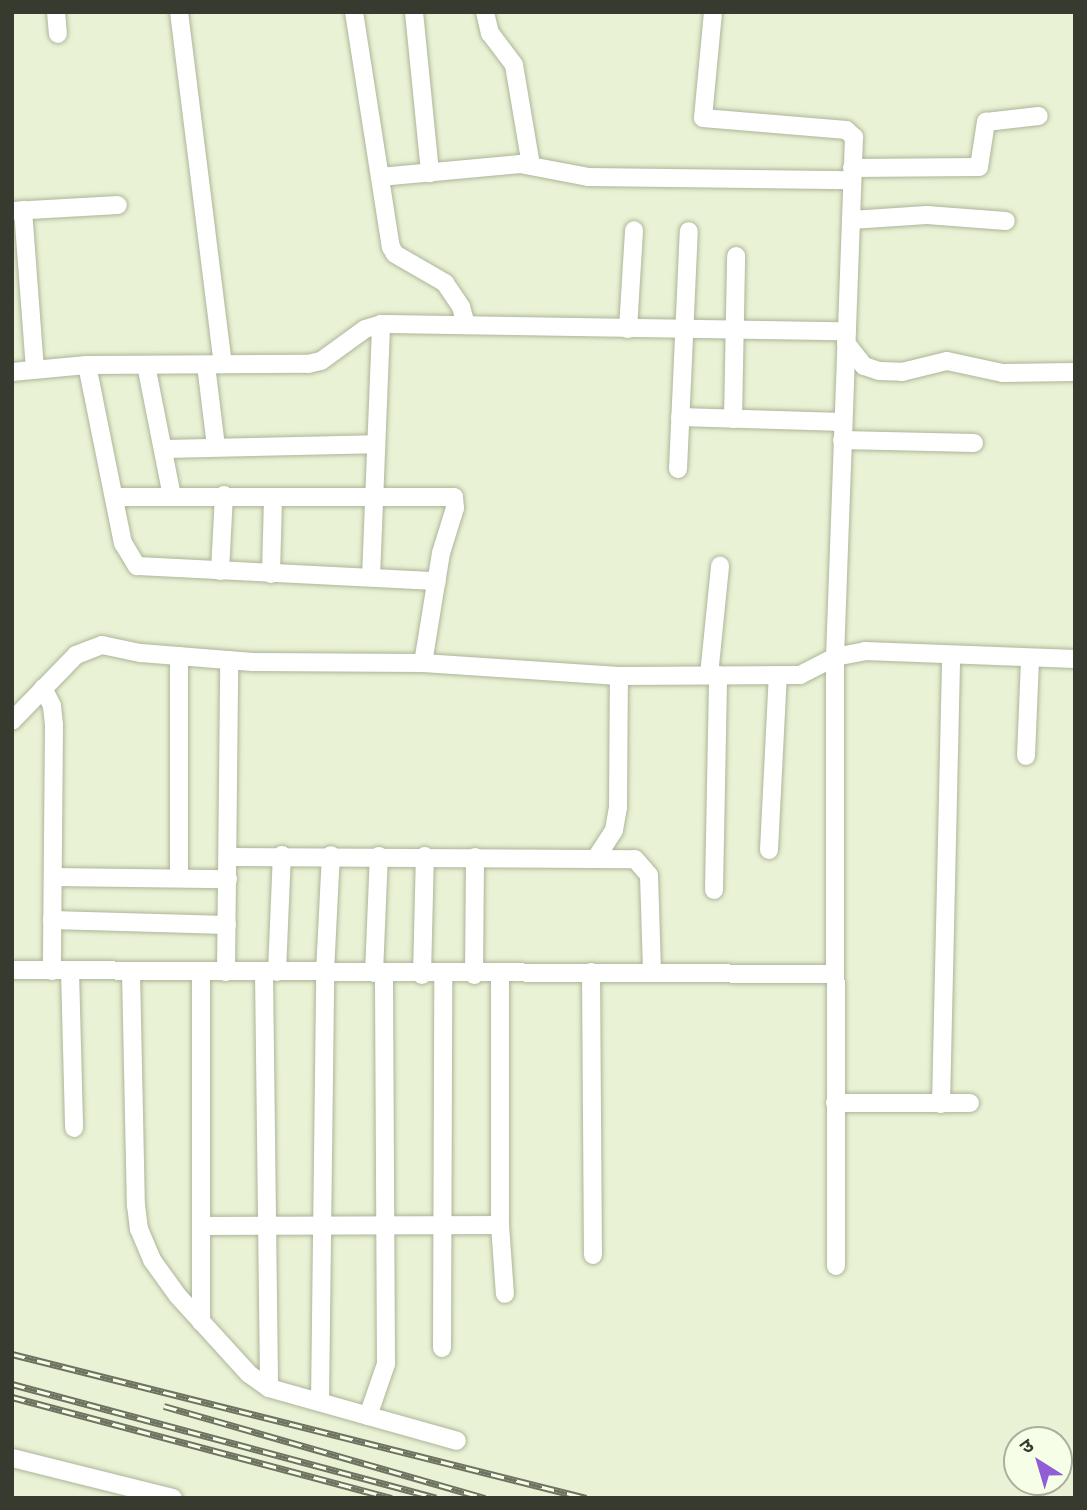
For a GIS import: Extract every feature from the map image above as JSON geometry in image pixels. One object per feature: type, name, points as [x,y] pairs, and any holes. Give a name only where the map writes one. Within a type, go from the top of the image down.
[{"type":"street","points":[[56,12],[58,34]]},
{"type":"street","points":[[179,12],[214,364],[216,446]]},
{"type":"street","points":[[354,12],[395,254],[445,283],[461,307],[466,325]]},
{"type":"street","points":[[414,12],[430,173]]},
{"type":"street","points":[[485,12],[490,33],[514,65],[531,165]]},
{"type":"street","points":[[713,12],[703,118],[850,131],[851,220],[835,657],[839,736],[834,974],[836,1266]]},
{"type":"street","points":[[380,177],[531,165],[588,177],[852,174],[979,167],[986,122],[1039,116]]},
{"type":"street","points":[[35,369],[17,210],[118,205]]},
{"type":"street","points":[[851,220],[927,215],[1006,221]]},
{"type":"street","points":[[628,329],[634,230]]},
{"type":"street","points":[[678,469],[689,231]]},
{"type":"street","points":[[733,419],[736,256]]},
{"type":"street","points":[[371,577],[371,495],[381,324]]},
{"type":"street","points":[[12,372],[87,365],[290,366],[321,361],[365,329],[381,324],[733,330],[846,337]]},
{"type":"street","points":[[846,337],[864,366],[879,372],[902,372],[947,361],[1003,373],[1075,372]]},
{"type":"street","points":[[87,365],[125,550],[136,566],[437,581]]},
{"type":"street","points":[[146,365],[172,496]]},
{"type":"street","points":[[680,417],[733,419],[974,443]]},
{"type":"street","points":[[163,449],[376,444]]},
{"type":"street","points":[[220,571],[224,495]]},
{"type":"street","points":[[114,497],[454,497],[455,508],[437,581],[423,663]]},
{"type":"street","points":[[271,574],[273,497]]},
{"type":"street","points":[[713,890],[714,675],[720,566]]},
{"type":"street","points":[[12,721],[43,688],[90,647],[102,645],[229,660],[423,663],[620,676],[800,675],[835,657],[865,651],[1075,659]]},
{"type":"street","points":[[179,656],[179,878]]},
{"type":"street","points":[[941,1104],[951,656]]},
{"type":"street","points":[[1026,756],[1030,659]]},
{"type":"street","points":[[226,972],[229,660]]},
{"type":"street","points":[[769,850],[778,675]]},
{"type":"street","points":[[596,858],[614,830],[618,807],[620,676]]},
{"type":"street","points":[[43,688],[54,725],[52,971]]},
{"type":"street","points":[[269,1388],[264,1224],[270,972],[282,855]]},
{"type":"street","points":[[228,857],[331,855],[635,859],[648,870],[652,972]]},
{"type":"street","points":[[320,1402],[324,1225],[324,972],[331,855]]},
{"type":"street","points":[[368,1416],[386,1364],[379,856]]},
{"type":"street","points":[[422,975],[425,856]]},
{"type":"street","points":[[474,975],[475,857]]},
{"type":"street","points":[[52,877],[228,879]]},
{"type":"street","points":[[52,920],[227,925]]},
{"type":"street","points":[[12,970],[422,975],[592,972],[834,974]]},
{"type":"street","points":[[70,971],[74,1128]]},
{"type":"street","points":[[131,972],[139,1228],[152,1260],[201,1322],[249,1374],[269,1388],[457,1441]]},
{"type":"street","points":[[201,972],[201,1322]]},
{"type":"street","points":[[592,972],[593,1255]]},
{"type":"street","points":[[500,974],[500,1225],[505,1294]]},
{"type":"street","points":[[442,1348],[443,975]]},
{"type":"street","points":[[835,1103],[970,1103]]},
{"type":"street","points":[[201,1226],[500,1225]]},
{"type":"street","points":[[12,1458],[173,1498]]},
{"type":"railway","points":[[12,1354],[586,1498]]},
{"type":"railway","points":[[12,1384],[436,1498]]},
{"type":"railway","points":[[12,1397],[392,1498]]},
{"type":"railway","points":[[164,1406],[485,1498]]}]
